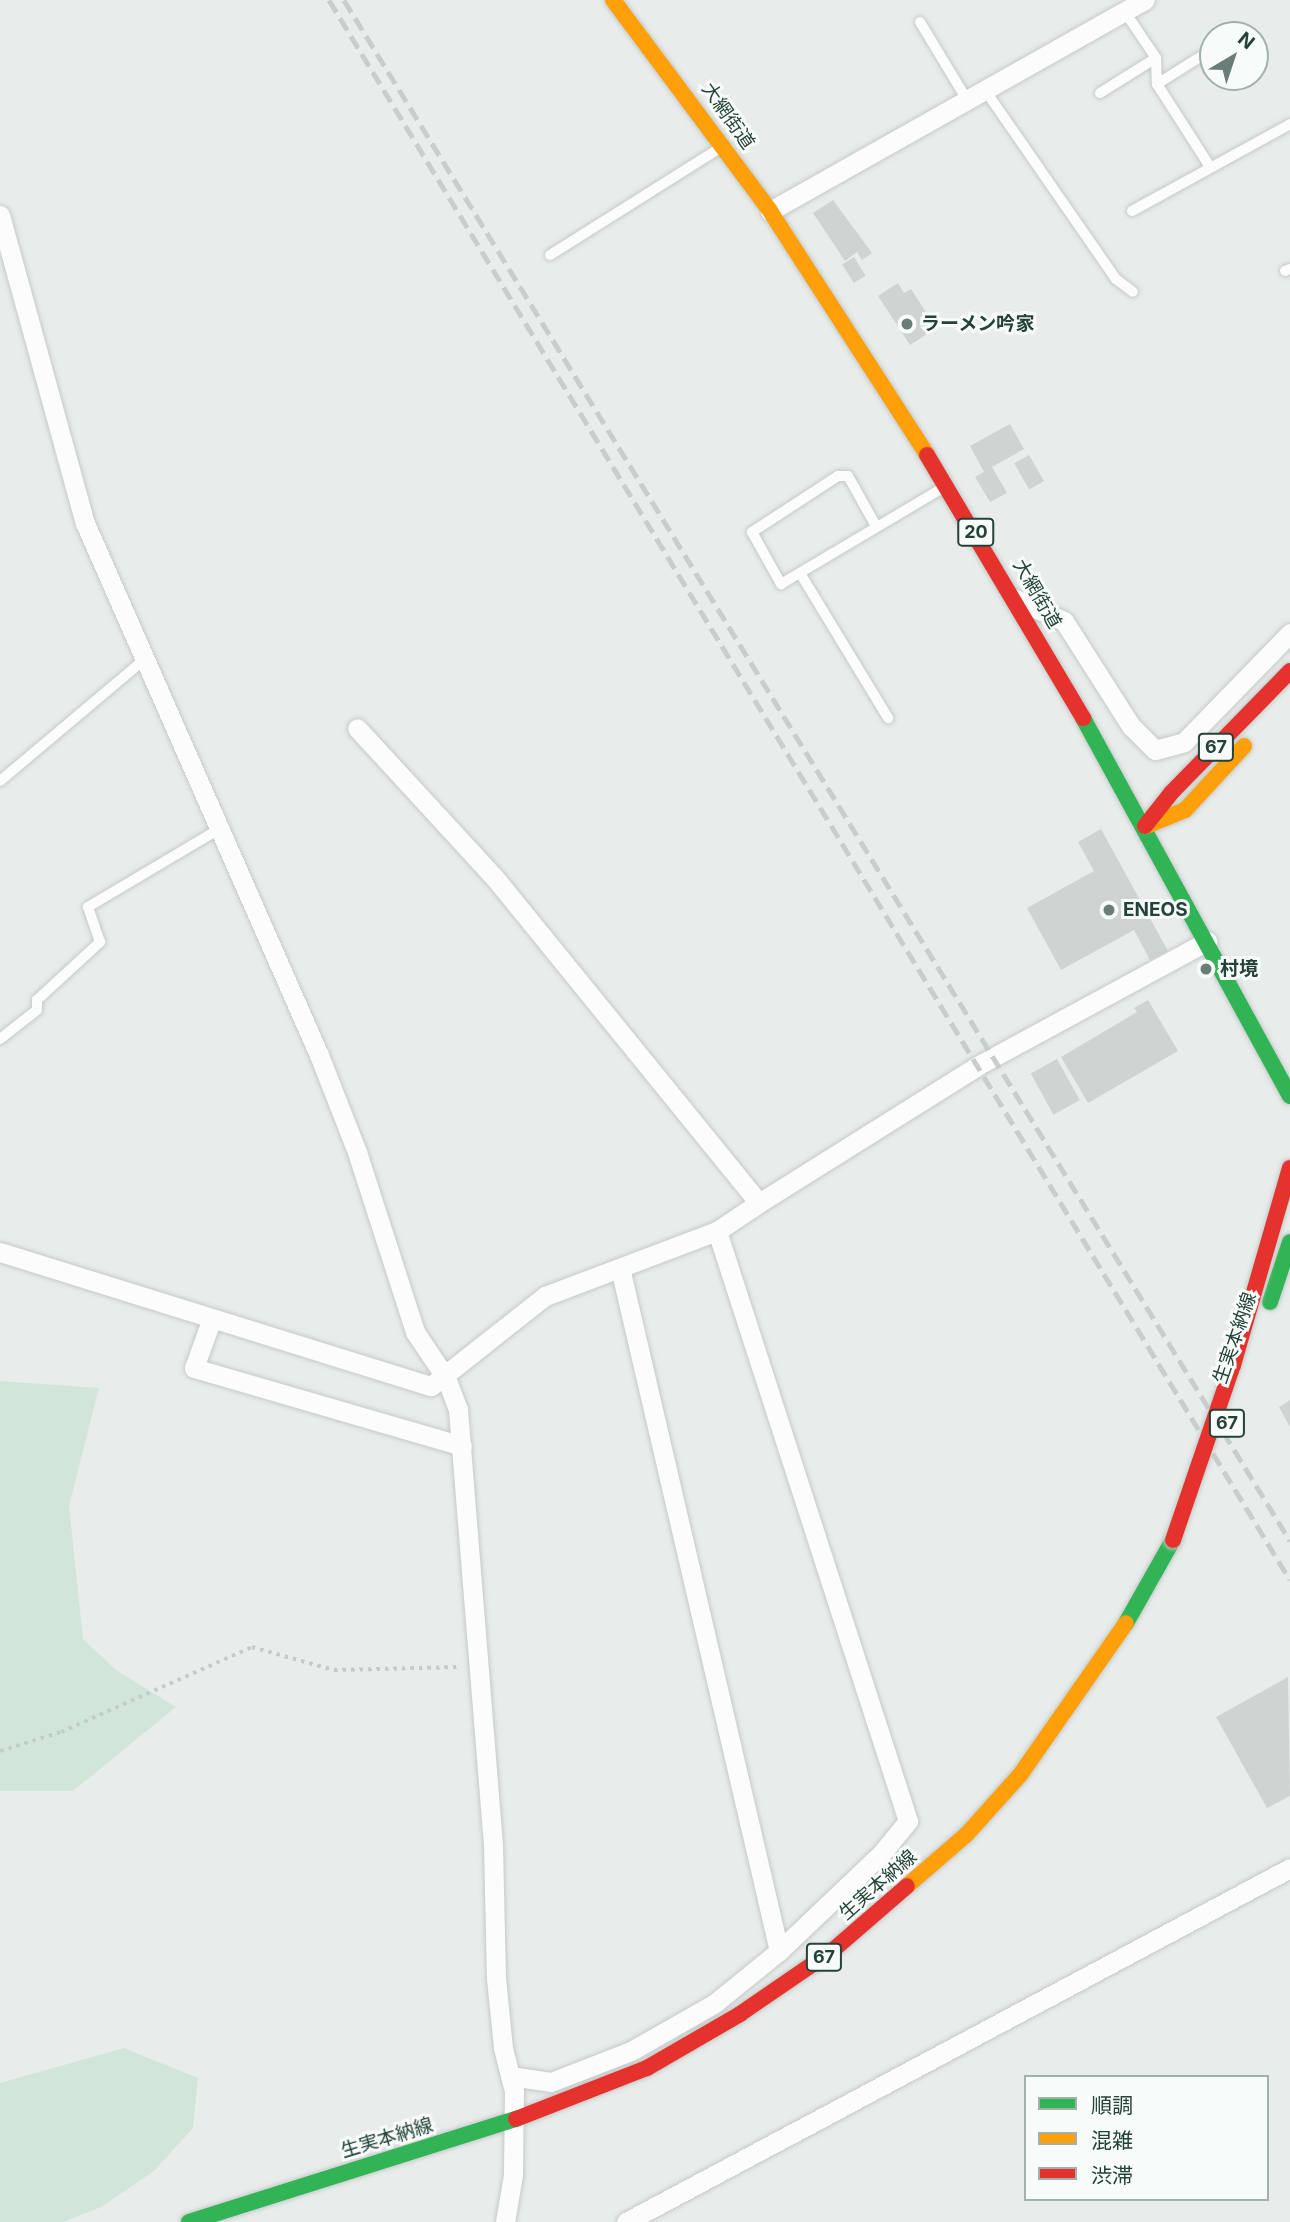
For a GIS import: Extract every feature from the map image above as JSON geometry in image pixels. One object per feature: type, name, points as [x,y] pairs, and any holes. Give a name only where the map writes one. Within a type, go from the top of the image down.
[{"type":"main road","name":"大網街道","points":[[617,1],[770,211],[947,486],[1145,826],[1290,1096]]},
{"type":"main road","name":"67","points":[[1145,826],[1172,792],[1290,671]]},
{"type":"main road","name":"67","points":[[1145,826],[1185,810],[1255,735]]},
{"type":"main road","points":[[1172,1540],[1233,1365],[1290,1168]]},
{"type":"main road","name":"生実本納線","points":[[189,2222],[514,2120],[647,2068],[729,2021],[832,1951],[967,1834],[1070,1708],[1143,1596],[1229,1417],[1290,1242]]},
{"type":"main road","points":[[1270,1302],[1290,1264]]},
{"type":"street","points":[[770,211],[1143,1]]},
{"type":"street","points":[[0,215],[85,523],[147,657],[358,1152],[415,1332],[446,1378],[458,1410],[493,1846],[496,1978],[514,2120],[509,2221]]},
{"type":"street","points":[[1015,599],[1064,621],[1131,726],[1155,750],[1184,742],[1290,633]]},
{"type":"street","points":[[357,728],[494,877],[759,1203]]},
{"type":"street","points":[[0,1252],[431,1386],[446,1378],[514,1317],[545,1296],[717,1231],[977,1066],[1207,941]]},
{"type":"street","points":[[510,2076],[551,2082],[631,2052],[715,2003],[779,1951],[881,1854],[908,1821],[717,1231]]},
{"type":"street","points":[[620,1268],[779,1951]]},
{"type":"street","points":[[212,1318],[194,1368],[462,1446]]},
{"type":"street","points":[[626,2222],[1290,1868]]},
{"type":"lane","points":[[1125,12],[1156,58],[1157,83],[1210,167]]},
{"type":"lane","points":[[920,22],[967,100]]},
{"type":"lane","points":[[1157,83],[1199,57]]},
{"type":"lane","points":[[1100,93],[1156,58]]},
{"type":"lane","points":[[985,90],[1116,279],[1133,292]]},
{"type":"lane","points":[[1132,211],[1290,124]]},
{"type":"lane","points":[[550,255],[724,146]]},
{"type":"lane","points":[[876,526],[848,476],[838,476],[752,532],[781,584],[947,486]]},
{"type":"lane","points":[[800,573],[888,718]]},
{"type":"lane","points":[[0,781],[147,657]]},
{"type":"lane","points":[[0,1039],[37,1010],[37,1000],[100,942],[88,907],[221,828]]},
{"type":"path","points":[[0,1751],[61,1732],[252,1647],[334,1670],[477,1667]]},
{"type":"green space","points":[[0,1381],[99,1388],[69,1506],[83,1639],[116,1670],[176,1707],[73,1791],[0,1791]]},
{"type":"green space","points":[[124,2048],[198,2078],[193,2128],[154,2171],[101,2207],[63,2222],[0,2222],[0,2083]]},
{"type":"building","points":[[833,200],[872,253],[862,260],[857,252],[845,261],[813,213]]},
{"type":"building","points":[[854,257],[866,276],[854,283],[842,264]]},
{"type":"building","points":[[898,283],[904,293],[911,289],[936,328],[910,345],[878,296]]},
{"type":"building","points":[[1010,424],[1024,449],[992,467],[1007,493],[990,502],[975,477],[984,472],[970,446]]},
{"type":"building","points":[[1029,455],[1044,481],[1029,489],[1014,464]]},
{"type":"building","points":[[1101,829],[1168,951],[1150,960],[1134,930],[1061,970],[1027,908],[1094,871],[1078,842]]},
{"type":"building","points":[[1148,1000],[1178,1051],[1088,1103],[1061,1057],[1137,1012],[1134,1008]]},
{"type":"building","points":[[1057,1059],[1080,1100],[1054,1115],[1031,1074]]},
{"type":"building","points":[[1290,1400],[1290,1427],[1279,1407]]},
{"type":"building","points":[[1288,1677],[1290,1796],[1267,1808],[1216,1717]]},
{"type":"railway","points":[[329,0],[1290,1580]]},
{"type":"railway","points":[[344,0],[1290,1541]]},
{"type":"traffic: fast","points":[[1083,718],[1290,1096]]},
{"type":"traffic: fast","points":[[1270,1302],[1290,1242]]},
{"type":"traffic: fast","points":[[1126,1623],[1173,1540]]},
{"type":"traffic: fast","points":[[189,2222],[516,2119]]},
{"type":"traffic: slow","points":[[613,0],[770,211],[927,455]]},
{"type":"traffic: slow","points":[[1146,826],[1185,810],[1244,746]]},
{"type":"traffic: slow","points":[[907,1886],[967,1834],[1020,1775],[1126,1623]]},
{"type":"traffic: jam","points":[[927,455],[1083,718]]},
{"type":"traffic: jam","points":[[1145,826],[1172,792],[1290,671]]},
{"type":"traffic: jam","points":[[1173,1540],[1233,1365],[1290,1168]]},
{"type":"traffic: jam","points":[[516,2119],[647,2068],[740,2014],[832,1951],[907,1886]]},
{"type":"place","name":"ラーメン吟家","points":[[907,324]]},
{"type":"place","name":"ENEOS","points":[[1109,910]]},
{"type":"place","name":"村境","points":[[1206,969]]}]
